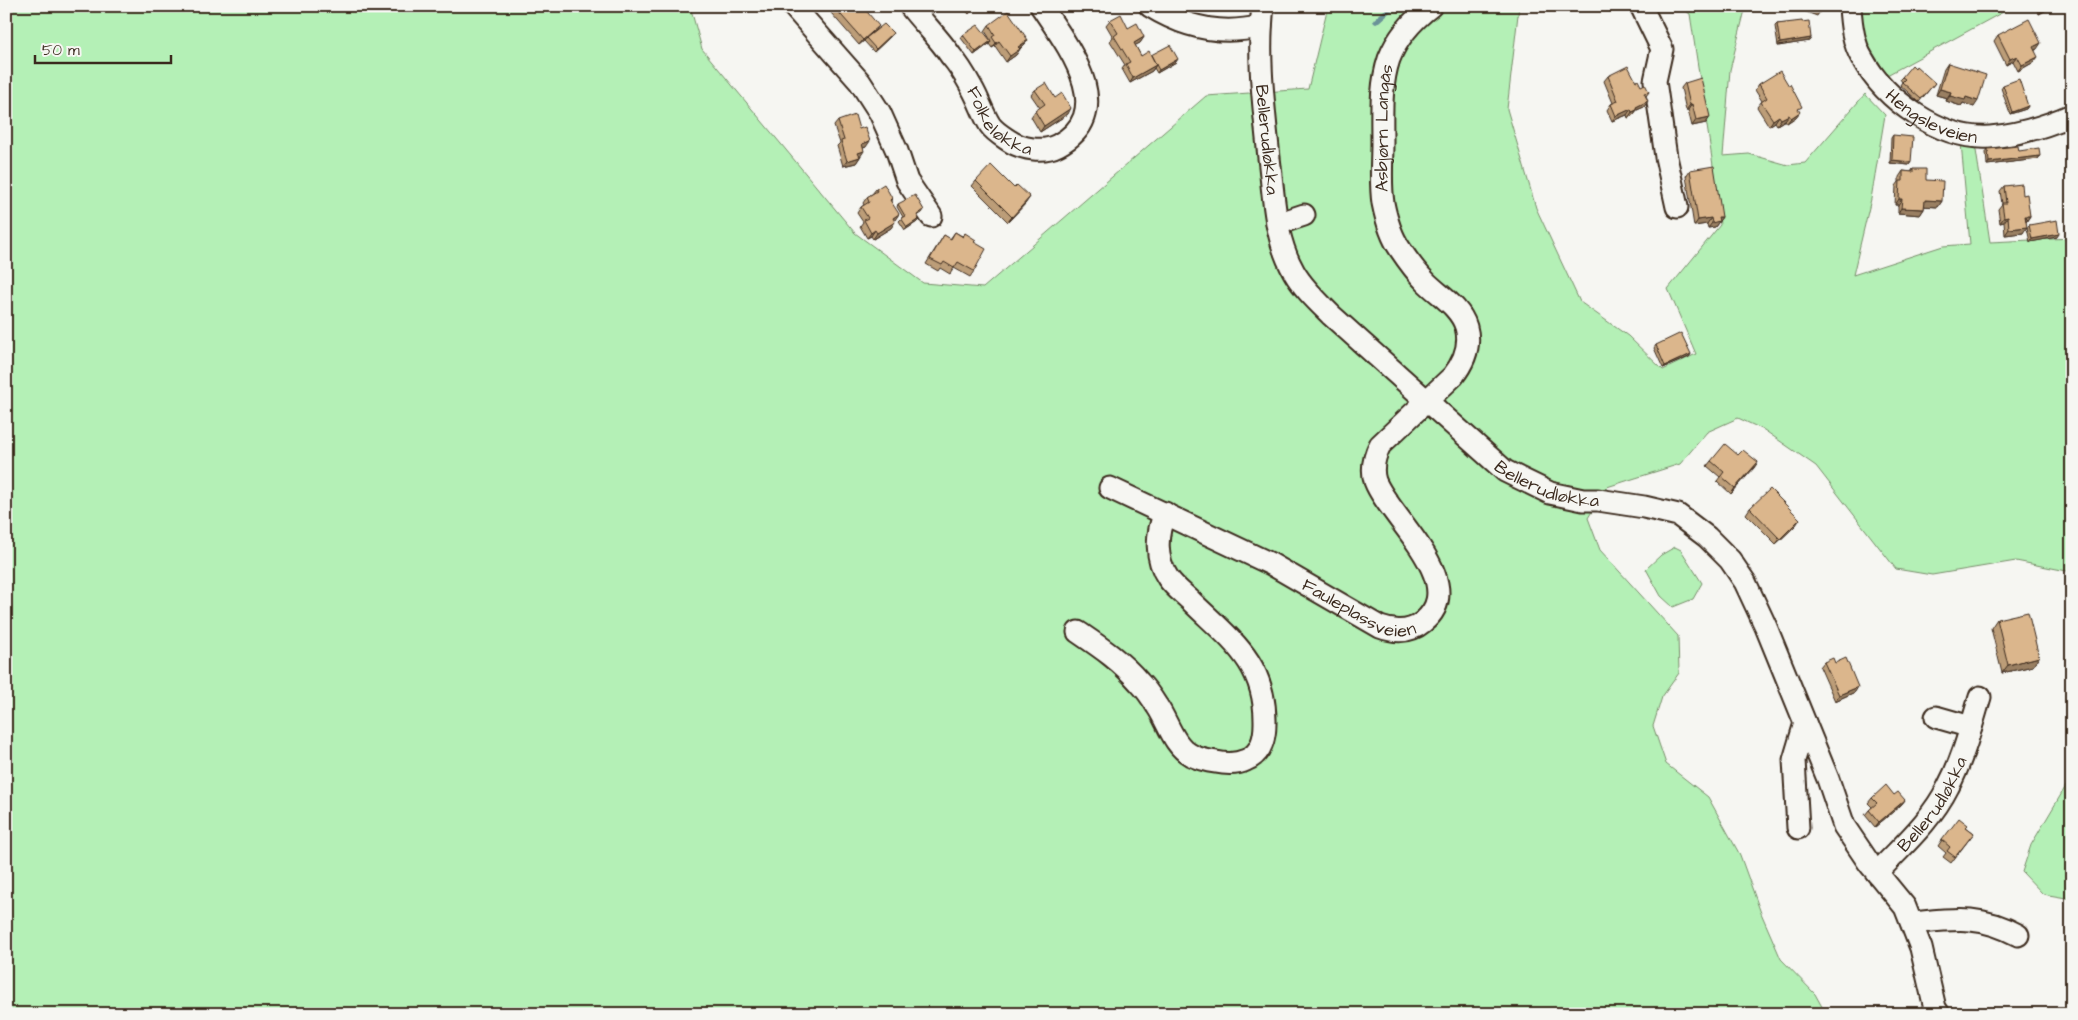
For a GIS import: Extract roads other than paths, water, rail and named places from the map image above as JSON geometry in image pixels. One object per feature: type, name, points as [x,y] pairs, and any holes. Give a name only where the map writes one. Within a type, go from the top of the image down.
[{"type":"street","points":[[793,6],[860,82],[880,113],[898,151],[907,181],[931,216]]},
{"type":"street","name":"Folkeløkka","points":[[910,6],[952,56],[972,87],[991,127],[1010,142],[1034,150],[1055,147],[1073,137],[1085,120],[1088,101],[1080,70],[1061,35],[1041,6]]},
{"type":"street","points":[[1150,6],[1164,14],[1202,28],[1231,31],[1262,16]]},
{"type":"street","name":"Asbjørn Langås","points":[[1427,402],[1461,366],[1468,340],[1466,327],[1460,314],[1411,266],[1398,247],[1389,226],[1383,203],[1381,181],[1384,77],[1398,41],[1409,26],[1431,6]]},
{"type":"street","points":[[1641,6],[1662,49],[1655,81],[1666,157],[1677,208]]},
{"type":"street","name":"Hengsleveien","points":[[1850,6],[1853,34],[1861,57],[1876,79],[1910,112],[1938,126],[1961,134],[1989,137],[2030,130],[2072,115]]},
{"type":"street","name":"Bellerudløkka","points":[[1262,16],[1259,53],[1277,224],[1293,271],[1331,315],[1505,471],[1550,493],[1582,500],[1620,503],[1678,515],[1707,537],[1730,560],[1745,582],[1766,627],[1844,826],[1877,873],[1905,907],[1921,948],[1938,1014]]},
{"type":"street","points":[[1277,224],[1304,215]]},
{"type":"street","name":"Fauleplassveien","points":[[1110,488],[1271,564],[1380,627],[1397,631],[1414,628],[1426,620],[1434,608],[1438,594],[1437,580],[1426,557],[1378,489],[1373,468],[1375,454],[1380,445],[1427,402]]},
{"type":"street","points":[[1078,632],[1121,663],[1140,682],[1158,706],[1178,743],[1191,755],[1204,760],[1232,764],[1244,761],[1257,752],[1265,732],[1265,700],[1260,680],[1250,662],[1232,641],[1178,591],[1167,577],[1160,561],[1158,544],[1160,525],[1165,513]]},
{"type":"street","name":"Bellerudløkka","points":[[1877,873],[1913,836],[1948,789],[1958,766],[1980,696]]},
{"type":"street","points":[[1936,717],[1971,727]]},
{"type":"street","points":[[1798,828],[1794,760],[1805,723]]},
{"type":"street","points":[[1912,923],[1952,919],[1978,920],[2001,926],[2018,935]]},
{"type":"waterway","points":[[1376,21],[1393,6]]}]
